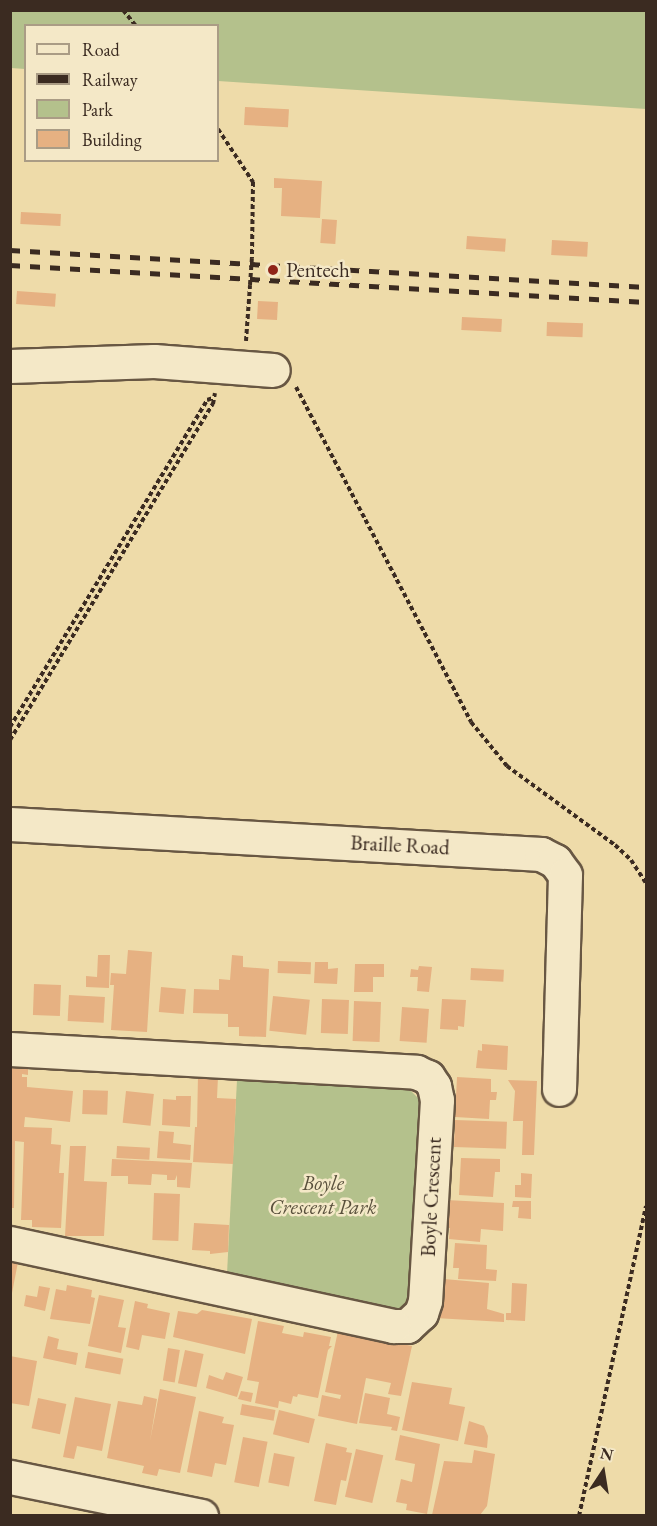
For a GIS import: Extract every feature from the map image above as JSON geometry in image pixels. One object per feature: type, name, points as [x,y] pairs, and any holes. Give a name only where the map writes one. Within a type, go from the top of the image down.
[{"type":"street","points":[[10,366],[154,361],[284,377]]},
{"type":"street","name":"Braille Road","points":[[10,824],[542,854],[555,861],[565,875],[559,1089]]},
{"type":"street","name":"Boyle Crescent","points":[[10,1049],[416,1072],[428,1077],[434,1086],[436,1100],[425,1301],[422,1312],[407,1326],[393,1326],[10,1243]]},
{"type":"street","points":[[10,1477],[201,1515]]},
{"type":"path","points":[[123,10],[134,24]]},
{"type":"path","points":[[219,131],[253,182],[252,258],[247,332]]},
{"type":"path","points":[[284,377],[471,722],[507,766],[615,845],[631,860],[646,883]]},
{"type":"path","points":[[10,727],[207,400],[213,398],[213,404],[10,740]]},
{"type":"path","points":[[579,1515],[646,1206]]},
{"type":"green space","points":[[10,11],[646,11],[646,109],[219,81],[219,24],[24,24],[24,69],[11,68]]},
{"type":"green space","name":"Boyle Crescent Park","points":[[237,1080],[409,1089],[420,1100],[409,1297],[401,1309],[227,1274]]},
{"type":"building","points":[[245,107],[289,109],[288,127],[244,125]]},
{"type":"building","points":[[274,178],[322,181],[320,218],[281,216],[282,188],[274,188]]},
{"type":"building","points":[[21,212],[61,214],[60,226],[20,224]]},
{"type":"building","points":[[322,219],[337,220],[335,244],[320,243]]},
{"type":"building","points":[[467,236],[506,239],[505,252],[466,249]]},
{"type":"building","points":[[552,240],[588,242],[587,257],[551,255]]},
{"type":"building","points":[[17,291],[56,294],[55,307],[16,304]]},
{"type":"building","points":[[258,301],[278,302],[277,320],[257,319]]},
{"type":"building","points":[[462,317],[502,319],[501,332],[461,330]]},
{"type":"building","points":[[547,322],[583,323],[582,337],[547,336]]},
{"type":"building","points":[[128,950],[152,952],[147,1032],[111,1030],[114,985],[110,985],[111,973],[126,974]]},
{"type":"building","points":[[98,955],[110,955],[109,988],[86,987],[86,976],[97,977]]},
{"type":"building","points":[[232,955],[243,956],[243,967],[269,969],[266,1037],[239,1036],[239,1027],[228,1027],[228,1014],[193,1013],[194,989],[219,990],[219,979],[230,980]]},
{"type":"building","points":[[278,961],[311,962],[311,974],[278,973]]},
{"type":"building","points":[[315,962],[328,962],[328,969],[338,968],[337,984],[314,983]]},
{"type":"building","points":[[355,964],[384,964],[384,977],[373,977],[373,992],[354,992]]},
{"type":"building","points":[[419,966],[432,967],[429,992],[417,991],[418,977],[410,977],[411,969],[418,970]]},
{"type":"building","points":[[471,968],[504,970],[503,982],[470,980]]},
{"type":"building","points":[[34,984],[61,985],[60,1016],[33,1015]]},
{"type":"building","points":[[161,987],[186,989],[184,1014],[159,1012]]},
{"type":"building","points":[[69,995],[105,997],[104,1023],[68,1021]]},
{"type":"building","points":[[273,996],[310,1000],[306,1035],[269,1031]]},
{"type":"building","points":[[322,999],[349,1000],[348,1034],[321,1033]]},
{"type":"building","points":[[442,999],[466,1000],[464,1027],[458,1026],[458,1030],[440,1029]]},
{"type":"building","points":[[354,1001],[381,1002],[380,1042],[353,1041]]},
{"type":"building","points":[[402,1007],[429,1009],[427,1043],[400,1041]]},
{"type":"building","points":[[482,1044],[508,1046],[507,1070],[476,1068],[478,1050],[482,1051]]},
{"type":"building","points":[[10,1064],[28,1065],[28,1075],[22,1074],[22,1077],[27,1077],[27,1087],[73,1091],[70,1122],[25,1117],[24,1127],[52,1128],[51,1144],[61,1145],[59,1173],[64,1173],[61,1228],[32,1227],[32,1220],[21,1220],[24,1142],[15,1141],[14,1208],[10,1208]]},
{"type":"building","points":[[198,1075],[218,1077],[217,1098],[236,1099],[233,1164],[193,1162],[195,1127],[197,1127]]},
{"type":"building","points":[[457,1077],[491,1079],[491,1092],[497,1092],[496,1100],[490,1100],[489,1119],[455,1117]]},
{"type":"building","points":[[508,1080],[537,1081],[534,1155],[522,1155],[523,1121],[513,1121],[515,1091]]},
{"type":"building","points":[[83,1090],[108,1091],[107,1115],[82,1114]]},
{"type":"building","points":[[126,1091],[154,1094],[151,1126],[123,1123]]},
{"type":"building","points":[[176,1096],[191,1096],[190,1127],[162,1125],[163,1099],[176,1100]]},
{"type":"building","points":[[455,1120],[507,1122],[506,1149],[454,1147]]},
{"type":"building","points":[[159,1131],[174,1132],[173,1143],[191,1145],[190,1160],[157,1158]]},
{"type":"building","points":[[70,1146],[86,1146],[84,1181],[107,1182],[104,1236],[65,1236]]},
{"type":"building","points":[[117,1146],[150,1148],[149,1160],[116,1158]]},
{"type":"building","points":[[461,1158],[500,1159],[500,1172],[495,1172],[493,1197],[459,1195]]},
{"type":"building","points":[[112,1159],[192,1163],[190,1188],[177,1187],[177,1175],[175,1180],[167,1180],[167,1175],[152,1174],[151,1185],[128,1184],[128,1176],[111,1176]]},
{"type":"building","points":[[521,1173],[532,1174],[531,1198],[515,1197],[515,1185],[521,1185]]},
{"type":"building","points":[[154,1193],[180,1194],[178,1241],[152,1240]]},
{"type":"building","points":[[446,1200],[504,1203],[503,1231],[481,1229],[480,1242],[449,1239],[450,1228],[445,1228]]},
{"type":"building","points":[[513,1201],[531,1201],[531,1219],[518,1218],[519,1207],[512,1207]]},
{"type":"building","points":[[194,1223],[229,1225],[228,1252],[210,1254],[210,1251],[192,1250]]},
{"type":"building","points":[[455,1243],[487,1245],[486,1269],[497,1270],[496,1281],[458,1279],[459,1268],[453,1268]]},
{"type":"building","points":[[10,1261],[18,1262],[12,1293],[10,1293]]},
{"type":"building","points":[[444,1279],[489,1283],[487,1309],[504,1314],[504,1322],[435,1318],[436,1306],[443,1306]]},
{"type":"building","points":[[512,1283],[527,1284],[525,1321],[506,1320],[506,1313],[511,1313]]},
{"type":"building","points":[[67,1285],[92,1290],[91,1297],[95,1298],[90,1324],[50,1319],[56,1289],[66,1291]]},
{"type":"building","points":[[39,1286],[50,1288],[45,1311],[24,1306],[26,1295],[37,1297]]},
{"type":"building","points":[[99,1295],[124,1300],[118,1327],[126,1328],[121,1353],[88,1346]]},
{"type":"building","points":[[135,1301],[148,1304],[147,1308],[170,1313],[165,1339],[142,1335],[139,1350],[126,1347]]},
{"type":"building","points":[[202,1310],[252,1319],[245,1354],[173,1337],[178,1311],[197,1314]]},
{"type":"building","points":[[258,1321],[284,1326],[282,1333],[303,1337],[304,1332],[331,1337],[329,1346],[332,1346],[328,1350],[318,1398],[298,1394],[297,1397],[293,1396],[291,1404],[279,1401],[278,1408],[255,1403],[259,1382],[247,1380]]},
{"type":"building","points":[[338,1331],[412,1346],[401,1396],[388,1394],[391,1383],[366,1378],[357,1424],[318,1416],[322,1395],[340,1399],[341,1395],[325,1392]]},
{"type":"building","points":[[48,1336],[59,1339],[57,1349],[78,1353],[76,1365],[43,1358]]},
{"type":"building","points":[[168,1348],[180,1350],[175,1382],[163,1381]]},
{"type":"building","points":[[185,1350],[204,1354],[197,1387],[178,1383]]},
{"type":"building","points":[[88,1352],[123,1359],[120,1375],[85,1368]]},
{"type":"building","points":[[10,1356],[37,1361],[29,1406],[10,1403]]},
{"type":"building","points":[[226,1372],[243,1377],[237,1397],[206,1388],[209,1375],[223,1380]]},
{"type":"building","points":[[412,1382],[452,1388],[449,1404],[465,1407],[458,1441],[402,1430]]},
{"type":"building","points":[[160,1389],[196,1397],[180,1473],[159,1469],[157,1476],[142,1473],[144,1466],[107,1458],[118,1401],[142,1405],[144,1396],[157,1399],[150,1441]]},
{"type":"building","points":[[241,1391],[253,1393],[251,1402],[238,1399]]},
{"type":"building","points":[[365,1393],[390,1398],[387,1414],[400,1417],[397,1431],[391,1430],[392,1427],[359,1423]]},
{"type":"building","points":[[75,1397],[111,1404],[102,1451],[77,1446],[74,1459],[63,1457]]},
{"type":"building","points":[[38,1398],[66,1404],[60,1434],[32,1428]]},
{"type":"building","points":[[242,1404],[275,1410],[274,1421],[240,1415]]},
{"type":"building","points":[[279,1410],[315,1419],[309,1443],[273,1434]]},
{"type":"building","points":[[199,1411],[224,1417],[222,1423],[234,1425],[226,1465],[215,1463],[212,1477],[187,1472]]},
{"type":"building","points":[[469,1421],[484,1426],[488,1436],[487,1448],[464,1444]]},
{"type":"building","points":[[400,1435],[440,1444],[427,1514],[406,1510],[407,1504],[396,1502],[401,1479],[412,1482],[415,1464],[395,1460]]},
{"type":"building","points":[[243,1437],[268,1442],[259,1487],[234,1482]]},
{"type":"building","points":[[326,1443],[347,1448],[346,1452],[352,1453],[346,1481],[341,1480],[336,1505],[314,1501]]},
{"type":"building","points":[[356,1449],[383,1455],[372,1503],[345,1497]]},
{"type":"building","points":[[474,1450],[495,1454],[487,1506],[480,1515],[432,1515],[444,1461],[472,1463]]},
{"type":"building","points":[[274,1453],[295,1457],[289,1486],[268,1482]]},
{"type":"railway","points":[[10,250],[646,287]]},
{"type":"railway","points":[[10,265],[646,302]]},
{"type":"place","name":"Pentech","points":[[273,270]]}]
